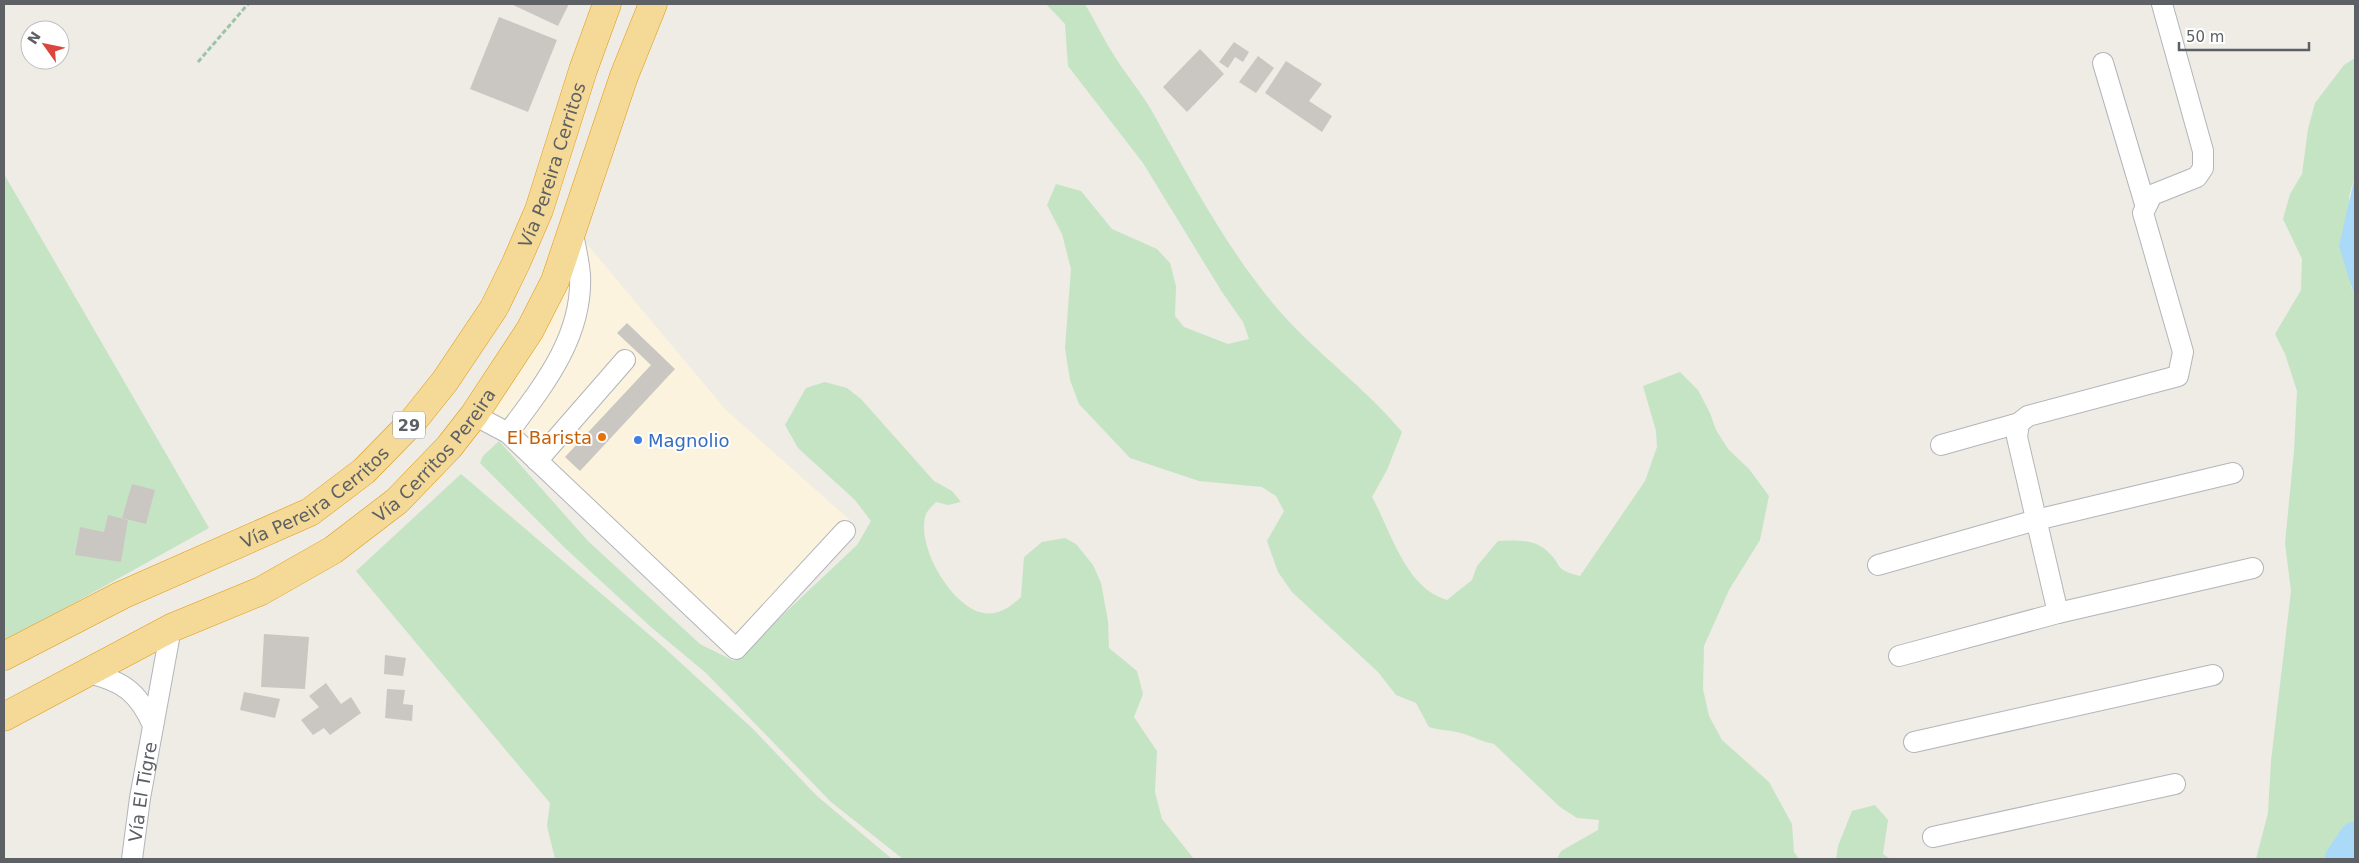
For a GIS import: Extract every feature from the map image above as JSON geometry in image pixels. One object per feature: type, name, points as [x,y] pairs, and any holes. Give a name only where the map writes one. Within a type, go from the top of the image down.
[{"type":"highway","name":"Vía Pereira Cerritos","points":[[4,656],[122,595],[310,512],[364,471],[413,421],[445,381],[494,308],[539,210],[583,70],[607,4]]},
{"type":"highway","name":"Vía Cerritos Pereira","points":[[4,717],[171,628],[261,591],[333,550],[397,501],[449,447],[474,415],[530,330],[555,281],[624,76],[653,4]]},
{"type":"highway","points":[[474,415],[457,401],[458,389],[508,314],[529,270],[539,210]]},
{"type":"street","points":[[1941,445],[2019,423],[2028,416],[2178,376],[2183,352],[2143,213],[2145,204],[2152,195],[2197,177],[2203,168],[2203,151],[2162,4]]},
{"type":"street","points":[[2103,63],[2145,204]]},
{"type":"street","points":[[508,433],[553,373],[568,340],[578,303],[580,275],[572,226]]},
{"type":"street","points":[[536,461],[625,360]]},
{"type":"street","points":[[474,415],[508,433],[736,649],[845,531]]},
{"type":"street","points":[[2019,423],[2016,437],[2058,613]]},
{"type":"street","points":[[1878,565],[2036,520],[2233,472]]},
{"type":"street","points":[[1899,656],[2058,613],[2253,568]]},
{"type":"street","name":"Vía El Tigre","points":[[132,859],[140,798],[171,628]]},
{"type":"street","name":"Vía El Tigre","points":[[88,673],[109,677],[129,689],[144,705],[153,725]]},
{"type":"street","points":[[1914,742],[2213,675]]},
{"type":"street","points":[[1933,837],[2175,784]]},
{"type":"path","points":[[198,62],[248,4]]},
{"type":"shaded area","name":"Magnolio","points":[[572,226],[725,409],[852,522],[736,649],[474,415]]},
{"type":"green space","points":[[1046,4],[1085,4],[1115,57],[1149,106],[1225,238],[1258,285],[1291,324],[1372,400],[1402,432],[1387,470],[1372,497],[1401,557],[1420,584],[1432,594],[1447,600],[1472,580],[1477,566],[1498,541],[1518,541],[1536,544],[1547,551],[1562,569],[1580,576],[1645,481],[1657,447],[1656,431],[1643,386],[1680,372],[1698,390],[1710,413],[1716,430],[1728,449],[1749,469],[1769,496],[1760,540],[1729,590],[1704,646],[1703,689],[1709,716],[1722,740],[1769,782],[1792,824],[1794,852],[1799,859],[1557,859],[1561,851],[1598,830],[1599,820],[1577,818],[1560,807],[1494,744],[1460,733],[1429,727],[1416,703],[1396,695],[1378,672],[1292,592],[1278,572],[1267,541],[1284,511],[1276,496],[1262,487],[1199,481],[1130,458],[1079,404],[1070,380],[1065,348],[1071,269],[1062,234],[1047,205],[1056,184],[1081,191],[1112,229],[1157,249],[1170,263],[1176,286],[1175,316],[1184,327],[1228,344],[1249,339],[1243,322],[1222,292],[1143,163],[1068,66],[1065,24]]},
{"type":"green space","points":[[2355,58],[2355,176],[2349,196],[2351,287],[2355,298],[2355,859],[2256,859],[2268,813],[2271,761],[2291,591],[2285,543],[2294,451],[2297,391],[2285,354],[2275,334],[2301,290],[2302,259],[2283,219],[2290,194],[2302,174],[2308,129],[2315,103],[2344,65]]},
{"type":"green space","points":[[4,174],[209,528],[4,642]]},
{"type":"green space","points":[[825,382],[847,388],[861,399],[934,481],[952,491],[961,502],[948,505],[936,502],[926,514],[924,527],[931,558],[939,573],[960,600],[972,609],[989,614],[999,612],[1009,607],[1021,597],[1024,557],[1042,542],[1065,538],[1076,544],[1093,565],[1101,583],[1108,621],[1109,648],[1137,671],[1143,694],[1134,717],[1157,751],[1155,792],[1162,819],[1194,859],[903,859],[831,802],[706,673],[652,628],[566,549],[480,463],[483,456],[499,441],[588,541],[700,644],[734,661],[857,545],[871,521],[855,500],[798,448],[785,425],[806,388]]},
{"type":"green space","points":[[461,474],[659,643],[752,728],[817,796],[892,859],[555,859],[547,826],[550,803],[356,571]]},
{"type":"green space","points":[[1875,805],[1888,820],[1883,854],[1890,859],[1836,859],[1838,846],[1852,811]]},
{"type":"water","points":[[2355,176],[2355,298],[2339,246]]},
{"type":"building","points":[[511,4],[569,4],[558,26]]},
{"type":"building","points":[[499,17],[557,40],[528,112],[470,89]]},
{"type":"building","points":[[1234,42],[1249,52],[1243,62],[1235,57],[1228,68],[1219,62]]},
{"type":"building","points":[[1200,49],[1224,74],[1187,112],[1163,87]]},
{"type":"building","points":[[1258,56],[1274,68],[1256,93],[1239,82]]},
{"type":"building","points":[[1286,61],[1322,84],[1309,101],[1332,116],[1322,132],[1265,93]]},
{"type":"building","points":[[627,323],[675,369],[580,471],[565,457],[651,365],[617,333]]},
{"type":"building","points":[[132,484],[155,490],[146,524],[122,518]]},
{"type":"building","points":[[108,515],[128,520],[121,562],[75,555],[80,527],[104,532]]},
{"type":"building","points":[[264,634],[309,637],[305,689],[261,687]]},
{"type":"building","points":[[385,655],[406,658],[403,676],[384,674]]},
{"type":"building","points":[[326,683],[341,704],[351,697],[361,713],[330,735],[324,728],[313,735],[301,720],[319,707],[309,696]]},
{"type":"building","points":[[387,689],[405,690],[403,704],[413,705],[412,721],[385,718]]},
{"type":"building","points":[[244,692],[280,699],[275,718],[240,710]]},
{"type":"waterway","points":[[2340,859],[2355,837]]},
{"type":"place","name":"El Barista","points":[[602,437]]},
{"type":"place","name":"Magnolio","points":[[638,440]]}]
